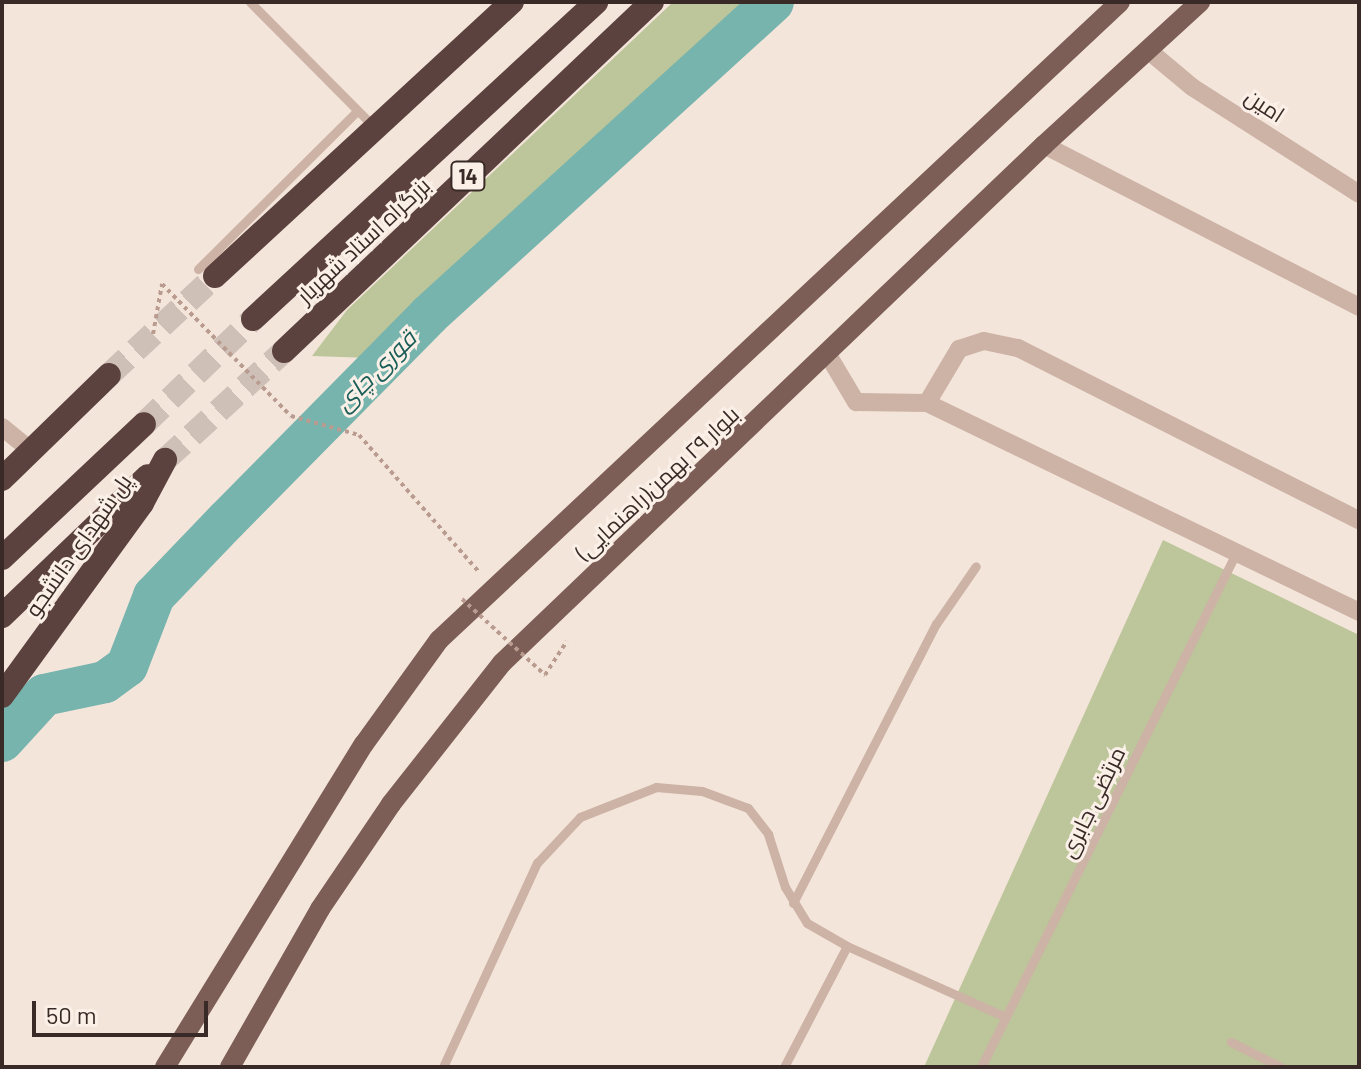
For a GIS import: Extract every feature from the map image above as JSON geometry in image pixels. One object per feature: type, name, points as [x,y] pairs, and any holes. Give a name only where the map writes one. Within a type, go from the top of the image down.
[{"type":"highway","points":[[207,272],[375,129],[512,2]]},
{"type":"highway","name":"بزرگراه استاد شهریار","points":[[253,319],[596,2]]},
{"type":"highway","name":"بزرگراه استاد شهریار","points":[[284,351],[652,2]]},
{"type":"highway","points":[[2,479],[109,375]]},
{"type":"highway","points":[[2,558],[144,424]]},
{"type":"highway","name":"پل شهدای دانشجو","points":[[2,616],[165,460],[142,503],[2,696]]},
{"type":"main road","name":"بلوار ٢٩ بهمن(راهنمایی)","points":[[165,1067],[364,744],[439,640],[1120,2]]},
{"type":"main road","name":"بلوار ٢٩ بهمن(راهنمایی)","points":[[230,1067],[320,909],[391,804],[466,704],[550,616],[828,355],[1044,145],[1200,2]]},
{"type":"street","name":"امین","points":[[1149,51],[1192,87],[1359,194]]},
{"type":"street","points":[[1044,145],[1359,307]]},
{"type":"street","points":[[927,403],[959,349],[984,341],[1018,348],[1359,520]]},
{"type":"street","points":[[828,355],[856,402],[927,403],[1359,612]]},
{"type":"street","points":[[2,427],[32,451]]},
{"type":"lane","points":[[250,2],[375,129]]},
{"type":"lane","points":[[207,272],[357,111]]},
{"type":"lane","name":"مرتضی جابری","points":[[981,1067],[1236,553]]},
{"type":"lane","points":[[793,903],[936,624],[976,566]]},
{"type":"lane","points":[[443,1067],[537,863],[580,817],[656,787],[702,791],[748,808],[768,834],[793,903],[807,923],[847,946],[1006,1017]]},
{"type":"lane","points":[[784,1067],[847,946]]},
{"type":"lane","points":[[1231,1042],[1281,1067]]},
{"type":"path","points":[[153,334],[162,284],[291,416],[359,435],[494,588]]},
{"type":"path","points":[[462,599],[545,675],[567,641]]},
{"type":"green space","points":[[673,2],[757,2],[370,358],[312,356],[347,310]]},
{"type":"green space","points":[[1163,540],[1359,635],[1359,1067],[924,1067]]},
{"type":"waterway","name":"قوری چای","points":[[2,741],[44,695],[105,682],[127,666],[154,596],[227,520],[429,315],[773,2]]},
{"type":"tunnel","points":[[109,375],[215,276]]},
{"type":"tunnel","points":[[144,424],[253,319]]},
{"type":"tunnel","points":[[165,460],[284,351]]}]
